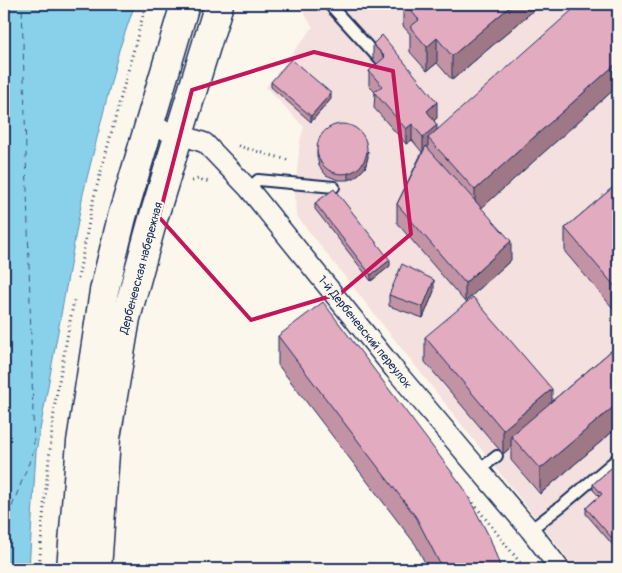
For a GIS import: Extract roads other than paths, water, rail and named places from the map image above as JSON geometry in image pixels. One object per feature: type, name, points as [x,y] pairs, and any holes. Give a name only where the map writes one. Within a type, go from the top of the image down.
[{"type":"main road","name":"Дербеневская набережная","points":[[75,564],[81,442],[104,291],[122,217],[185,4]]},
{"type":"main road","name":"Дербеневская набережная","points":[[97,569],[106,438],[126,318],[153,219],[219,4]]},
{"type":"street","name":"1-й Дербеневский переулок","points":[[148,126],[205,143],[248,189],[394,369],[530,530],[560,569]]},
{"type":"lane","points":[[329,4],[386,67]]},
{"type":"lane","points":[[248,189],[258,180],[334,188]]},
{"type":"lane","points":[[479,470],[497,456]]},
{"type":"lane","points":[[530,530],[618,458]]},
{"type":"water","points":[[4,4],[135,4],[119,50],[83,194],[36,452],[29,569],[4,569]]}]
